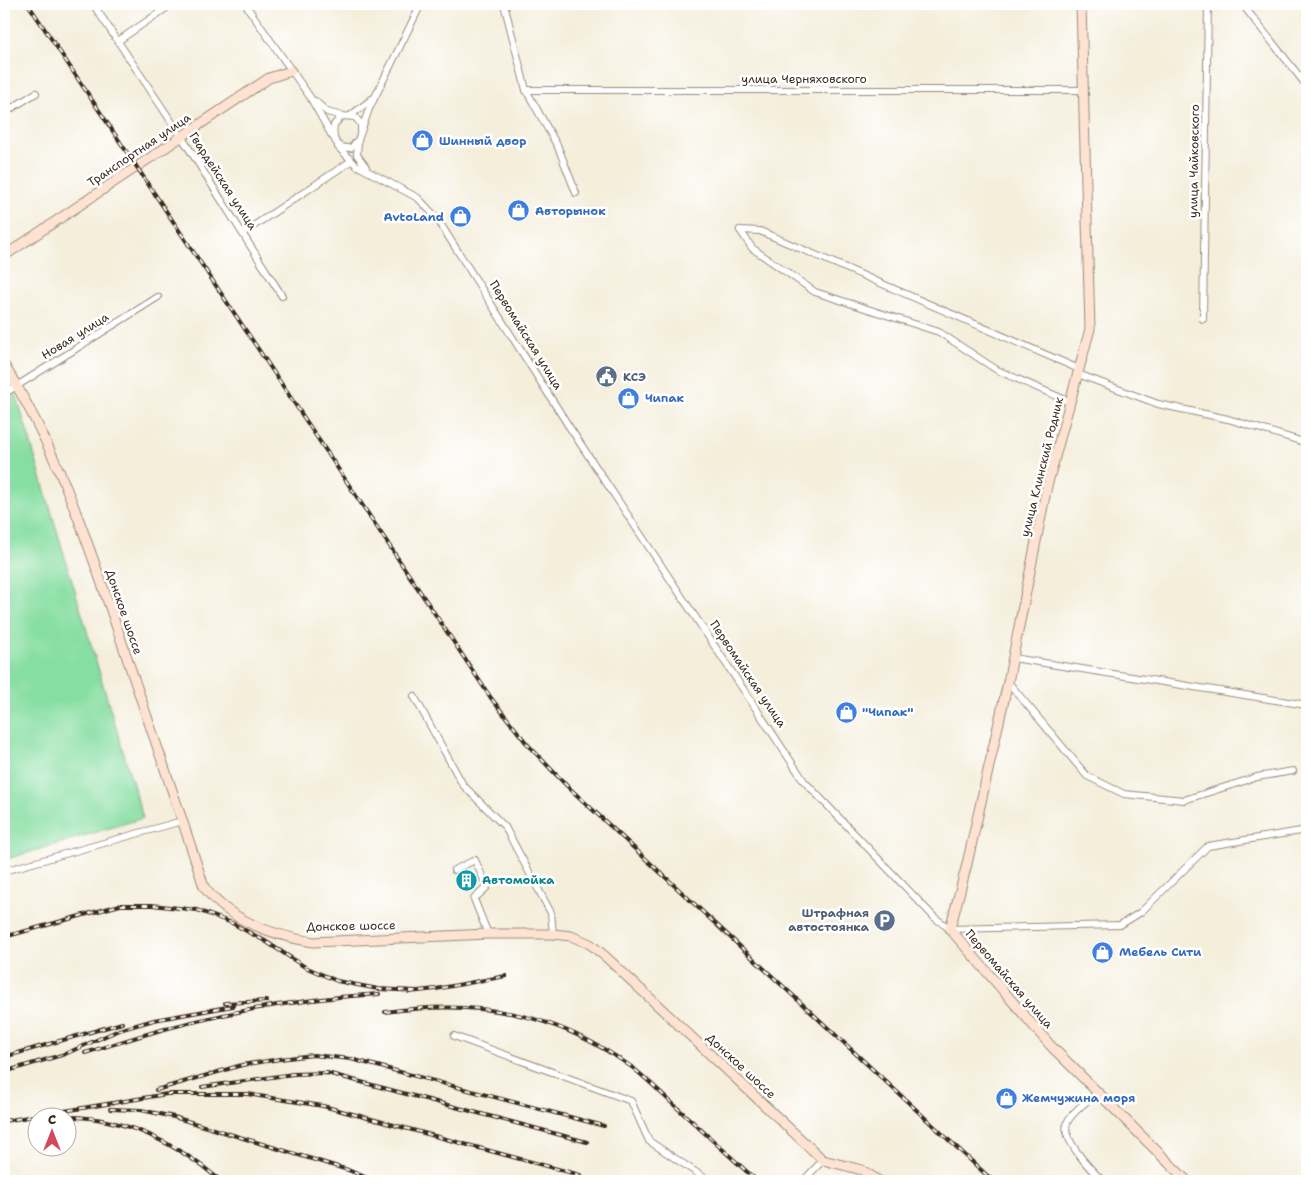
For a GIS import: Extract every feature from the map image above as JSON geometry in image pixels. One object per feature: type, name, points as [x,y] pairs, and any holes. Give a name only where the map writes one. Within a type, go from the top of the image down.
[{"type":"main road","name":"улица Клинский Родник","points":[[950,929],[967,864],[1008,682],[1047,486],[1090,329],[1081,4]]},
{"type":"main road","name":"Транспортная улица","points":[[4,256],[269,78],[291,71]]},
{"type":"main road","name":"Донское шоссе","points":[[4,365],[28,404],[90,548],[204,887],[215,902],[230,914],[264,929],[288,938],[313,942],[488,934],[553,934],[571,936],[590,944],[606,957],[823,1160],[862,1170],[878,1181]]},
{"type":"main road","name":"Первомайская улица","points":[[950,929],[1050,1045],[1188,1181]]},
{"type":"street","name":"Гвардейская улица","points":[[93,4],[181,136],[282,296]]},
{"type":"street","points":[[118,41],[172,4]]},
{"type":"street","points":[[245,4],[310,97],[338,146],[351,148],[358,140]]},
{"type":"street","points":[[380,177],[358,160],[356,148],[369,109],[421,4]]},
{"type":"street","points":[[504,4],[526,90],[558,147],[576,193]]},
{"type":"street","name":"улица Чайковского","points":[[1203,319],[1208,4]]},
{"type":"street","points":[[1242,4],[1307,86]]},
{"type":"street","name":"улица Черняховского","points":[[526,90],[1082,90]]},
{"type":"street","points":[[4,114],[36,93]]},
{"type":"street","points":[[350,116],[377,95]]},
{"type":"street","points":[[310,97],[327,112],[350,116],[361,124],[361,131]]},
{"type":"street","points":[[334,139],[334,125],[342,116]]},
{"type":"street","name":"Первомайская улица","points":[[338,146],[351,161],[418,198],[436,217],[568,425],[804,781],[934,917],[950,929]]},
{"type":"street","points":[[243,233],[351,161]]},
{"type":"street","points":[[1070,402],[997,370],[939,332],[815,292],[752,248],[740,230],[760,231],[1078,371],[1158,404],[1228,419],[1307,443]]},
{"type":"street","name":"Новая улица","points":[[4,394],[158,297]]},
{"type":"street","points":[[1013,658],[1307,705]]},
{"type":"street","points":[[1008,682],[1087,776],[1124,794],[1184,800],[1257,778],[1293,771]]},
{"type":"street","points":[[414,696],[463,785],[506,827],[551,913],[553,934]]},
{"type":"street","points":[[4,871],[182,821]]},
{"type":"street","points":[[950,929],[1120,925],[1141,912],[1208,846],[1307,830]]},
{"type":"street","points":[[454,870],[475,860],[487,887],[474,899],[488,934]]},
{"type":"street","points":[[454,1036],[631,1101],[650,1141],[708,1181]]},
{"type":"street","points":[[1098,1092],[1073,1116],[1066,1126],[1072,1145],[1103,1181]]},
{"type":"street","points":[[803,1181],[823,1160]]},
{"type":"green space","points":[[16,394],[143,818],[4,860],[4,402]]},
{"type":"railway","points":[[28,4],[491,698],[528,745],[566,785],[993,1181]]},
{"type":"railway","points":[[4,937],[120,905],[152,905],[197,910],[232,923],[265,941],[305,967],[337,981],[378,989],[416,991]]},
{"type":"railway","points":[[409,992],[506,976]]},
{"type":"railway","points":[[85,1053],[172,1027],[232,1013],[281,1004],[379,994]]},
{"type":"railway","points":[[225,1003],[267,1001]]},
{"type":"railway","points":[[4,1072],[65,1054],[119,1030],[154,1020],[233,1006]]},
{"type":"railway","points":[[385,1012],[419,1008],[452,1007],[484,1009],[515,1014],[545,1022],[575,1034],[604,1049],[633,1068],[757,1181]]},
{"type":"railway","points":[[4,1057],[122,1023]]},
{"type":"railway","points":[[156,1090],[242,1065],[313,1055],[351,1059],[604,1126]]},
{"type":"railway","points":[[202,1087],[293,1074],[327,1073],[587,1142]]},
{"type":"railway","points":[[4,1121],[167,1094],[247,1094],[323,1106],[580,1175]]},
{"type":"railway","points":[[110,1109],[141,1110],[174,1117],[348,1170],[375,1181]]},
{"type":"railway","points":[[78,1118],[130,1127],[150,1135],[187,1156],[221,1181]]},
{"type":"place","name":"Шинный двор","points":[[423,141]]},
{"type":"place","name":"Авторынок","points":[[519,211]]},
{"type":"place","name":"AvtoLand","points":[[460,217]]},
{"type":"place","name":"КСЭ","points":[[607,377]]},
{"type":"place","name":"Чипак","points":[[629,398]]},
{"type":"place","name":"\"Чипак\"","points":[[846,712]]},
{"type":"place","name":"Автомойка","points":[[466,880]]},
{"type":"place","name":"Штрафная автостоянка","points":[[885,920]]},
{"type":"place","name":"Мебель Сити","points":[[1103,952]]},
{"type":"place","name":"Жемчужина моря","points":[[1006,1098]]}]
